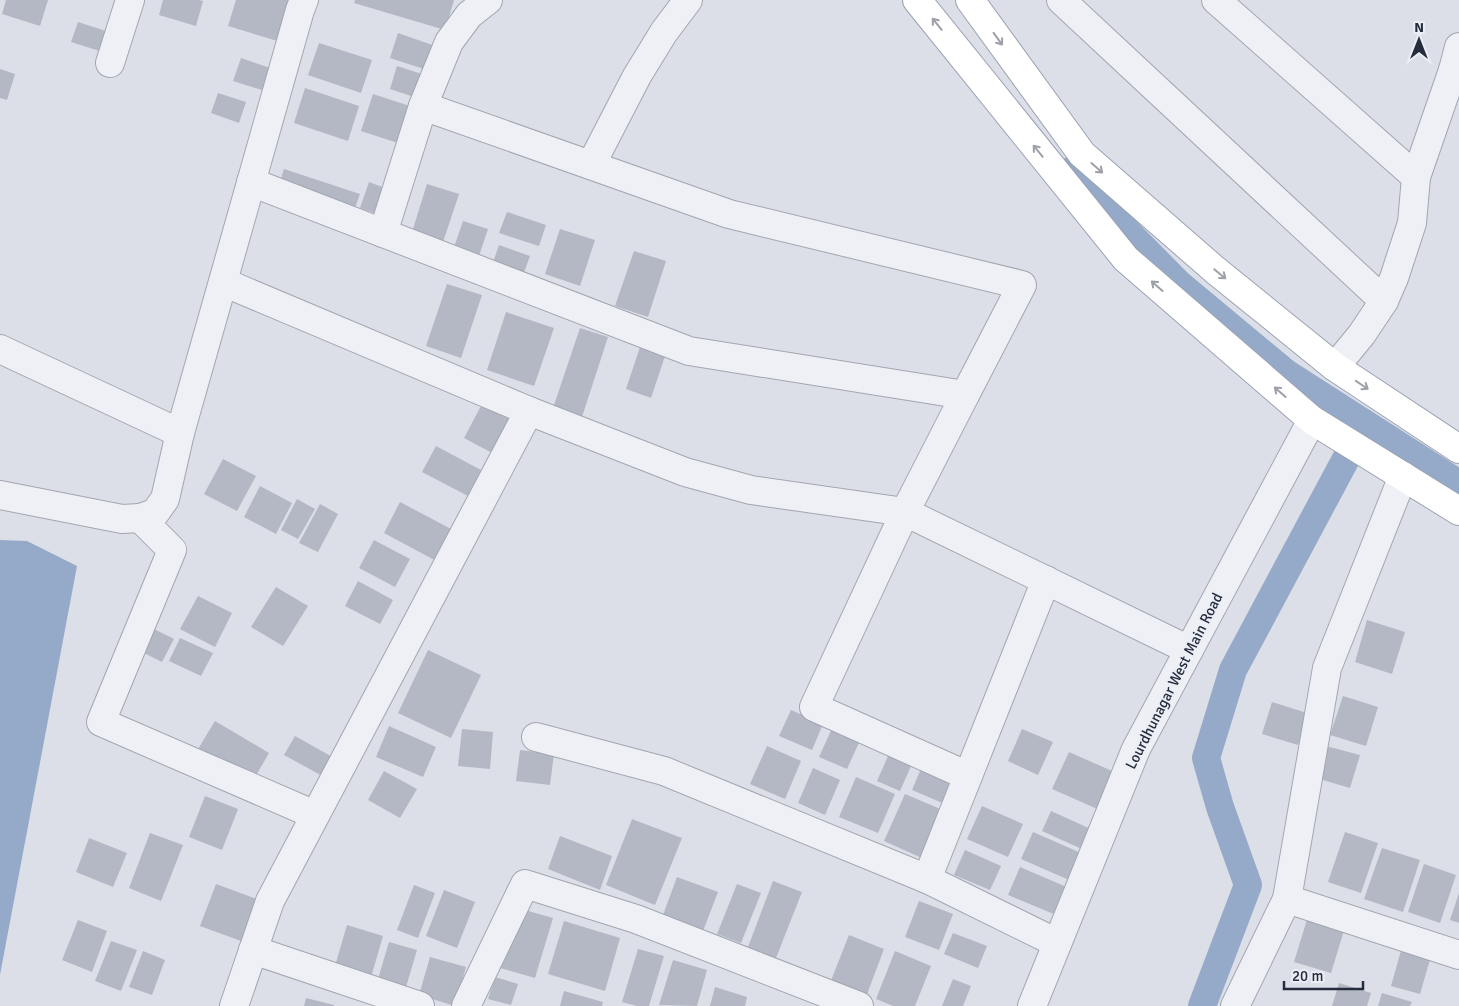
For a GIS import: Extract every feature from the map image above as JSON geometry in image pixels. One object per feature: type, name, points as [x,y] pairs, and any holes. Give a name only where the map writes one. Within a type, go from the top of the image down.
[{"type":"main road","points":[[917,0],[1126,259],[1312,420],[1459,511]]},
{"type":"main road","points":[[970,0],[1082,154],[1215,270],[1335,367],[1459,449]]},
{"type":"street","points":[[110,63],[130,0]]},
{"type":"street","points":[[0,495],[122,519],[140,518],[155,513],[165,499],[180,433],[304,0]]},
{"type":"street","points":[[383,233],[423,106],[449,42],[468,15],[488,0]]},
{"type":"street","points":[[590,165],[637,76],[664,32],[688,0]]},
{"type":"street","points":[[1061,0],[1384,302]]},
{"type":"street","points":[[1216,0],[1416,177]]},
{"type":"street","points":[[1335,367],[1362,334],[1384,302],[1394,278],[1412,223],[1416,177],[1457,63]]},
{"type":"street","points":[[423,106],[729,214],[1022,286],[905,512],[814,706],[968,776]]},
{"type":"street","points":[[251,182],[689,351],[965,395]]},
{"type":"street","points":[[223,282],[529,411],[685,472],[751,490],[905,512],[1189,650]]},
{"type":"street","points":[[0,349],[180,433]]},
{"type":"street","points":[[234,1006],[270,901],[529,411]]},
{"type":"street","name":"Lourdhunagar West Main Road","points":[[1032,1006],[1136,749],[1312,420]]},
{"type":"street","points":[[1235,1006],[1287,899],[1327,668],[1403,476]]},
{"type":"street","points":[[140,518],[172,550],[100,722],[315,815]]},
{"type":"street","points":[[927,879],[1046,580]]},
{"type":"street","points":[[536,737],[664,771],[927,879],[1057,943]]},
{"type":"street","points":[[466,1006],[525,884],[636,919],[859,1006]]},
{"type":"street","points":[[1287,899],[1459,955]]},
{"type":"street","points":[[253,950],[420,1006]]},
{"type":"water","points":[[0,540],[27,541],[77,566],[0,975]]},
{"type":"building","points":[[6,0],[48,0],[40,26],[2,14]]},
{"type":"building","points":[[163,0],[203,1],[196,26],[159,15]]},
{"type":"building","points":[[236,0],[297,0],[284,43],[228,26]]},
{"type":"building","points":[[355,0],[454,0],[445,30],[354,3]]},
{"type":"building","points":[[78,22],[112,33],[106,53],[71,42]]},
{"type":"building","points":[[398,33],[438,47],[430,71],[390,58]]},
{"type":"building","points":[[319,43],[372,60],[361,93],[308,75]]},
{"type":"building","points":[[241,58],[276,70],[268,92],[233,81]]},
{"type":"building","points":[[397,66],[425,75],[417,98],[390,89]]},
{"type":"building","points":[[0,69],[15,74],[7,100],[0,98]]},
{"type":"building","points":[[305,88],[359,106],[348,141],[294,123]]},
{"type":"building","points":[[218,93],[246,102],[239,123],[211,113]]},
{"type":"building","points":[[373,94],[419,109],[407,146],[361,131]]},
{"type":"building","points":[[284,169],[360,194],[353,213],[278,188]]},
{"type":"building","points":[[369,182],[385,188],[377,214],[360,208]]},
{"type":"building","points":[[427,184],[459,194],[443,242],[412,232]]},
{"type":"building","points":[[507,212],[546,225],[539,246],[499,233]]},
{"type":"building","points":[[463,221],[488,229],[477,262],[452,253]]},
{"type":"building","points":[[560,229],[595,240],[580,286],[545,274]]},
{"type":"building","points":[[499,245],[530,256],[522,278],[491,268]]},
{"type":"building","points":[[634,251],[666,261],[648,317],[615,306]]},
{"type":"building","points":[[447,284],[482,295],[461,358],[426,346]]},
{"type":"building","points":[[506,312],[554,328],[534,386],[487,370]]},
{"type":"building","points":[[580,328],[608,337],[581,420],[552,411]]},
{"type":"building","points":[[640,347],[665,356],[651,398],[626,389]]},
{"type":"building","points":[[483,402],[515,419],[496,455],[464,438]]},
{"type":"building","points":[[436,446],[481,470],[468,496],[422,472]]},
{"type":"building","points":[[223,459],[256,476],[237,511],[204,494]]},
{"type":"building","points":[[260,486],[292,503],[276,534],[244,517]]},
{"type":"building","points":[[297,499],[315,509],[298,539],[281,530]]},
{"type":"building","points":[[400,502],[455,531],[438,562],[384,533]]},
{"type":"building","points":[[320,504],[338,514],[318,552],[299,543]]},
{"type":"building","points":[[374,540],[410,559],[395,587],[359,568]]},
{"type":"building","points":[[358,581],[393,600],[380,624],[345,606]]},
{"type":"building","points":[[276,587],[308,606],[283,646],[251,627]]},
{"type":"building","points":[[198,596],[232,613],[215,647],[180,629]]},
{"type":"building","points":[[1367,620],[1405,632],[1392,674],[1355,662]]},
{"type":"building","points":[[152,628],[174,639],[162,662],[140,651]]},
{"type":"building","points":[[180,638],[213,653],[201,676],[169,661]]},
{"type":"building","points":[[428,650],[481,675],[451,738],[398,713]]},
{"type":"building","points":[[1343,696],[1378,707],[1366,746],[1330,735]]},
{"type":"building","points":[[1272,702],[1307,713],[1298,745],[1262,734]]},
{"type":"building","points":[[791,710],[823,724],[812,750],[779,736]]},
{"type":"building","points":[[215,721],[269,753],[250,786],[195,754]]},
{"type":"building","points":[[834,724],[862,736],[847,769],[819,757]]},
{"type":"building","points":[[389,726],[436,747],[423,777],[376,757]]},
{"type":"building","points":[[462,729],[493,732],[490,769],[458,766]]},
{"type":"building","points":[[1022,729],[1053,742],[1038,775],[1008,761]]},
{"type":"building","points":[[295,736],[336,759],[326,778],[284,755]]},
{"type":"building","points":[[767,746],[801,761],[785,799],[750,784]]},
{"type":"building","points":[[1326,746],[1360,755],[1350,788],[1316,778]]},
{"type":"building","points":[[892,747],[915,757],[900,791],[877,781]]},
{"type":"building","points":[[520,750],[554,754],[550,785],[516,781]]},
{"type":"building","points":[[1069,752],[1119,774],[1102,811],[1052,789]]},
{"type":"building","points":[[925,759],[961,775],[947,805],[912,790]]},
{"type":"building","points":[[813,768],[840,780],[825,815],[798,803]]},
{"type":"building","points":[[384,771],[417,789],[400,818],[368,800]]},
{"type":"building","points":[[856,777],[895,794],[878,833],[839,817]]},
{"type":"building","points":[[905,794],[945,811],[924,859],[884,841]]},
{"type":"building","points":[[205,796],[238,809],[222,850],[189,837]]},
{"type":"building","points":[[982,806],[1023,824],[1008,857],[967,839]]},
{"type":"building","points":[[1051,811],[1093,830],[1084,850],[1042,831]]},
{"type":"building","points":[[632,819],[682,838],[655,905],[606,885]]},
{"type":"building","points":[[1033,832],[1081,853],[1069,880],[1021,859]]},
{"type":"building","points":[[1345,832],[1378,843],[1361,893],[1328,882]]},
{"type":"building","points":[[150,833],[183,845],[161,901],[129,888]]},
{"type":"building","points":[[560,836],[612,856],[600,890],[548,869]]},
{"type":"building","points":[[89,838],[127,853],[113,887],[76,872]]},
{"type":"building","points":[[1382,848],[1420,860],[1403,912],[1364,899]]},
{"type":"building","points":[[965,850],[1001,866],[990,890],[954,875]]},
{"type":"building","points":[[1424,864],[1456,875],[1440,923],[1408,912]]},
{"type":"building","points":[[1020,867],[1069,888],[1056,915],[1008,895]]},
{"type":"building","points":[[677,877],[718,892],[703,931],[663,915]]},
{"type":"building","points":[[773,881],[802,892],[776,958],[748,947]]},
{"type":"building","points":[[216,884],[257,899],[241,941],[200,926]]},
{"type":"building","points":[[737,884],[761,893],[741,943],[717,934]]},
{"type":"building","points":[[414,885],[435,893],[418,938],[397,930]]},
{"type":"building","points":[[444,890],[475,902],[457,948],[426,936]]},
{"type":"building","points":[[1459,893],[1459,923],[1450,920]]},
{"type":"building","points":[[919,901],[953,914],[939,950],[905,937]]},
{"type":"building","points":[[518,908],[553,918],[535,978],[500,968]]},
{"type":"building","points":[[1309,913],[1346,924],[1331,973],[1294,962]]},
{"type":"building","points":[[78,920],[107,931],[92,972],[62,960]]},
{"type":"building","points":[[564,921],[620,938],[605,991],[548,974]]},
{"type":"building","points":[[347,925],[383,936],[371,977],[335,966]]},
{"type":"building","points":[[953,933],[987,946],[978,968],[944,954]]},
{"type":"building","points":[[849,935],[884,949],[866,997],[830,983]]},
{"type":"building","points":[[111,941],[137,950],[121,991],[95,981]]},
{"type":"building","points":[[389,942],[417,950],[406,987],[378,979]]},
{"type":"building","points":[[1402,947],[1431,956],[1420,994],[1391,986]]},
{"type":"building","points":[[638,949],[664,956],[649,1006],[637,1006],[622,1002]]},
{"type":"building","points":[[143,951],[165,960],[152,995],[129,987]]},
{"type":"building","points":[[895,951],[931,966],[915,1006],[893,1006],[876,999]]},
{"type":"building","points":[[430,957],[466,967],[455,1006],[419,995]]},
{"type":"building","points":[[673,960],[707,970],[697,1006],[659,1005]]},
{"type":"building","points":[[495,977],[518,984],[511,1005],[488,999]]},
{"type":"building","points":[[953,979],[971,986],[963,1006],[942,1006]]},
{"type":"building","points":[[1339,983],[1371,993],[1367,1006],[1332,1006]]},
{"type":"building","points":[[715,987],[747,997],[745,1006],[710,1006]]},
{"type":"building","points":[[564,991],[603,1002],[602,1006],[560,1006]]},
{"type":"building","points":[[1382,993],[1412,1002],[1410,1006],[1378,1006]]},
{"type":"building","points":[[306,998],[334,1005],[334,1006],[304,1006]]},
{"type":"waterway","points":[[1070,171],[1080,184],[1179,284],[1286,373],[1459,484]]},
{"type":"waterway","points":[[1202,1006],[1248,885],[1220,807],[1206,758],[1233,670],[1364,425]]}]
